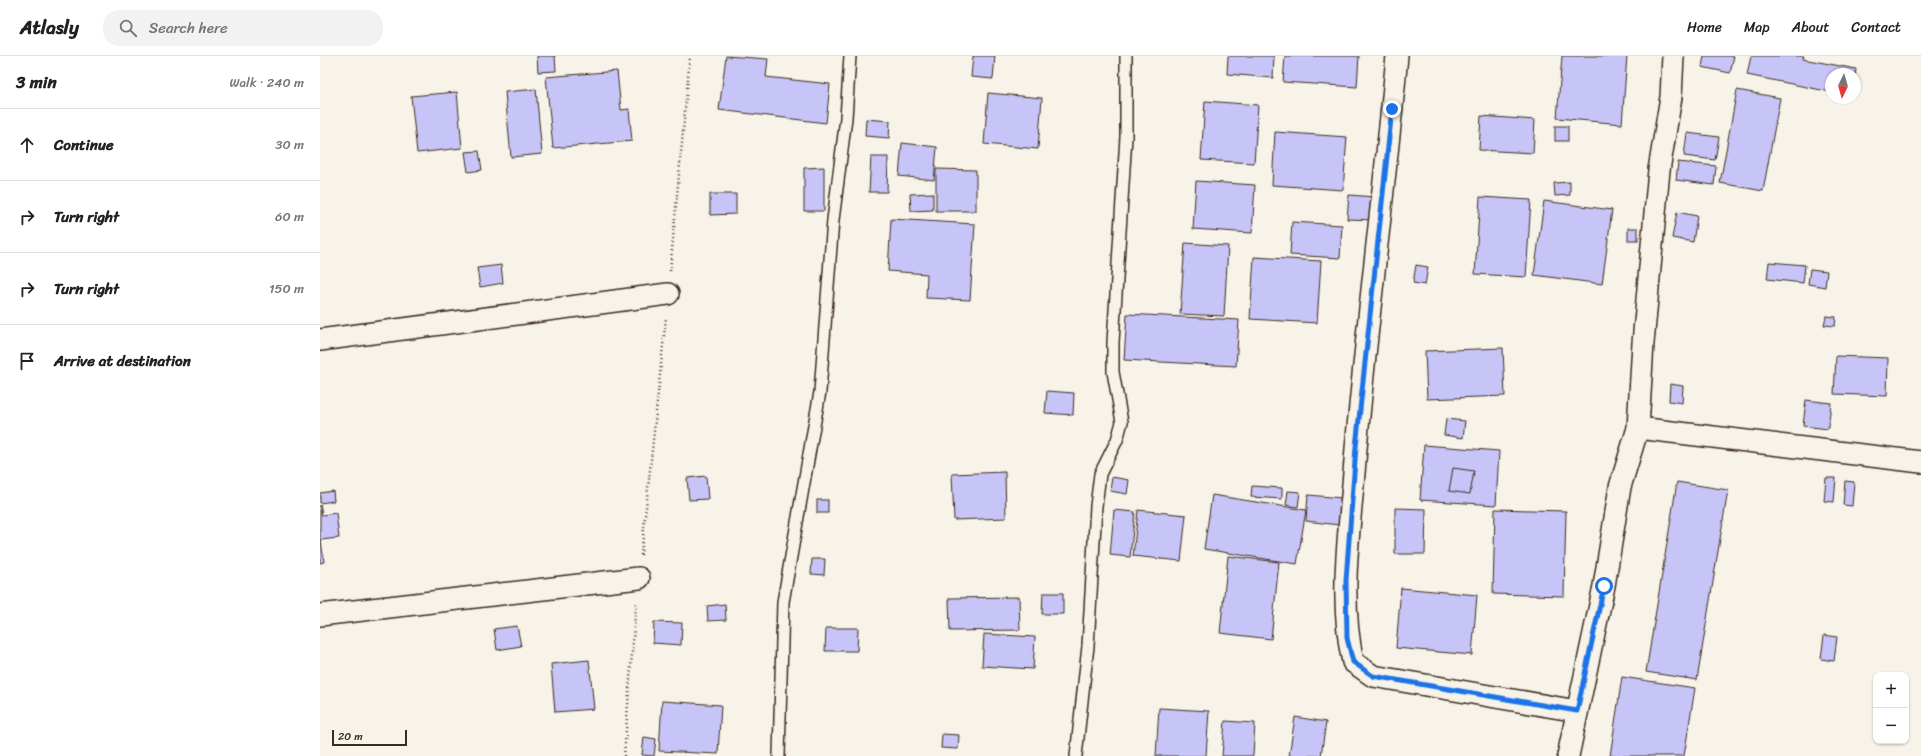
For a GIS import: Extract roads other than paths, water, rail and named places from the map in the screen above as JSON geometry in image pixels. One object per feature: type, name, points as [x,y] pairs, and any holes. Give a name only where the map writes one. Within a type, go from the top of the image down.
[{"type":"street","points":[[1397,56],[1356,447],[1346,580],[1347,638],[1353,662],[1373,676],[1577,711]]},
{"type":"street","points":[[1568,756],[1604,586],[1620,487],[1638,428],[1643,343],[1659,170],[1671,96],[1673,56]]},
{"type":"street","points":[[320,340],[668,294]]},
{"type":"street","points":[[1638,428],[1921,462]]},
{"type":"street","points":[[320,615],[639,578]]},
{"type":"lane","points":[[779,756],[783,602],[820,392],[833,220],[846,118],[850,56]]},
{"type":"lane","points":[[1076,756],[1088,646],[1096,506],[1100,474],[1117,440],[1122,422],[1113,372],[1113,342],[1126,137],[1126,56]]}]
